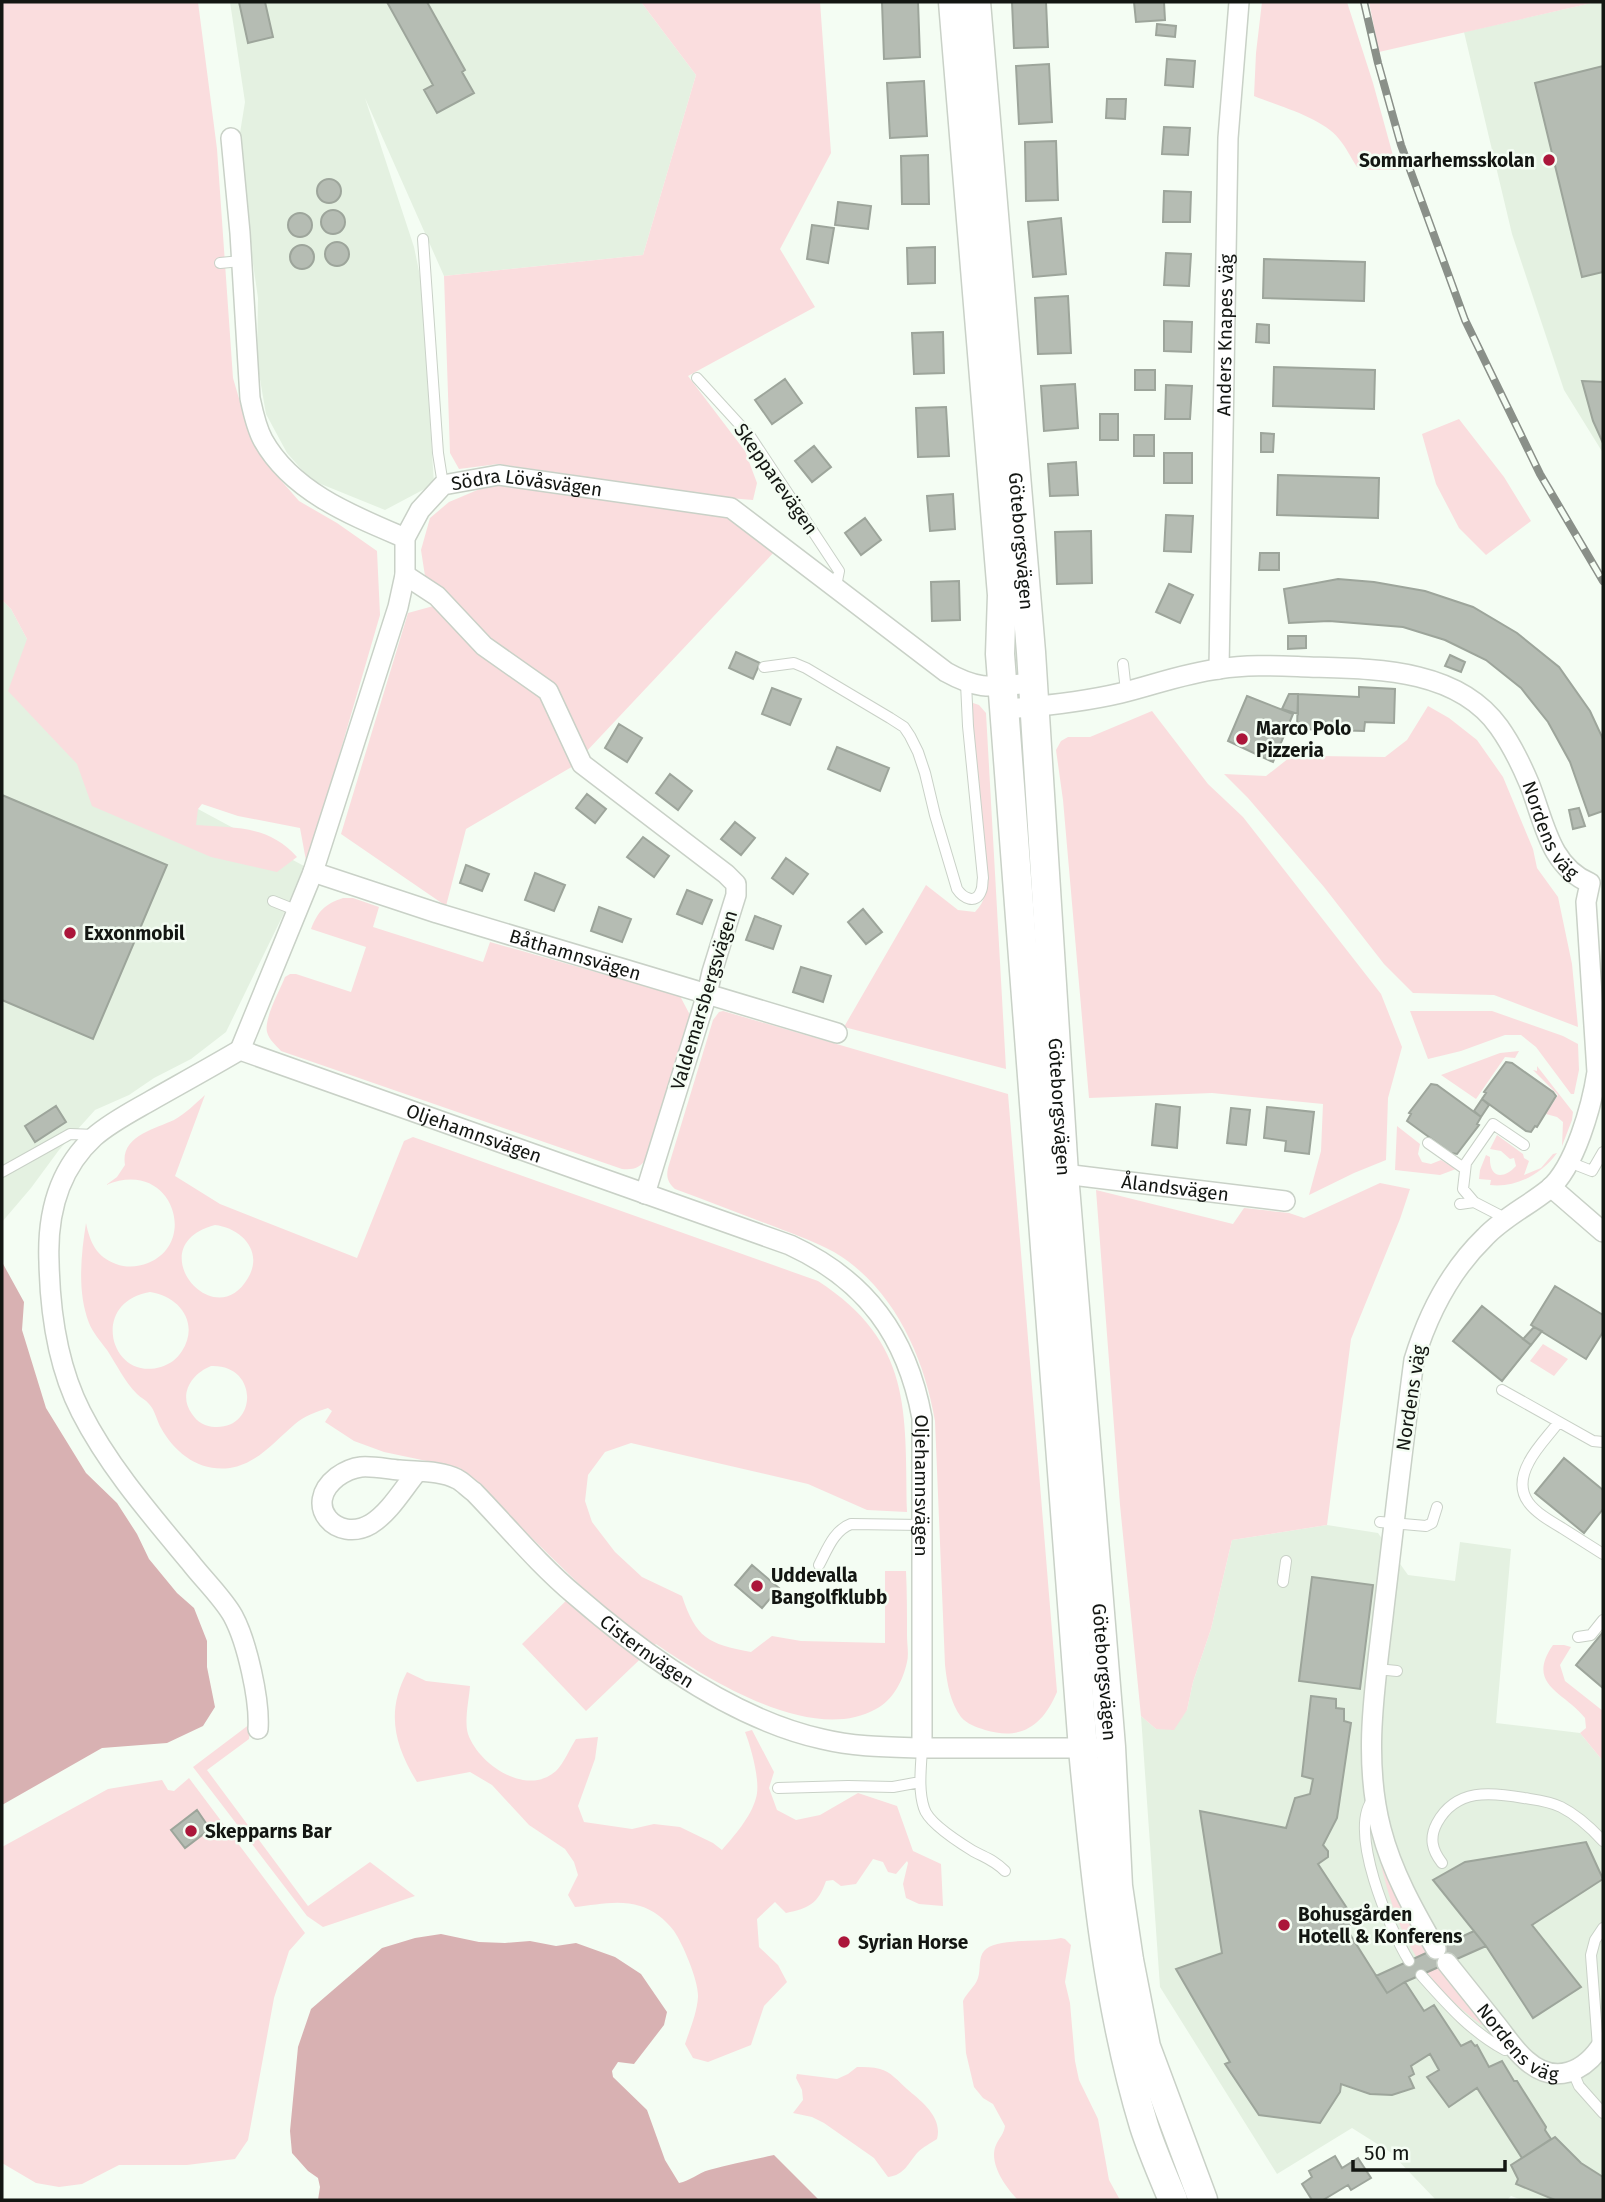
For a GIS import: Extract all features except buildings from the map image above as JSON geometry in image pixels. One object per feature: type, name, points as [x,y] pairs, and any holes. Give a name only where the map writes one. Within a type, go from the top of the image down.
[{"type":"main road","name":"Göteborgsvägen","points":[[953,2],[1002,595],[1000,654],[1083,1749],[1097,1896],[1125,2054],[1145,2127],[1173,2200]]},
{"type":"main road","name":"Göteborgsvägen","points":[[976,2],[1034,695],[1064,1174],[1111,1747],[1118,1886],[1146,2046],[1203,2200]]},
{"type":"street","name":"Anders Knapes väg","points":[[1219,669],[1228,138],[1239,2]]},
{"type":"street","points":[[231,138],[245,228],[242,261],[250,398],[254,418],[263,439],[276,459],[292,475],[328,502],[346,513],[405,538]]},
{"type":"street","name":"Södra Lövåsvägen","points":[[240,1050],[313,872],[388,639],[405,575],[405,538],[420,510],[443,485],[499,474],[731,508],[933,662],[966,683],[985,687],[1004,697]]},
{"type":"street","name":"Valdemarsbergsvägen","points":[[405,575],[437,596],[484,646],[548,691],[582,764],[736,884],[736,895],[712,972],[708,994],[645,1195]]},
{"type":"street","name":"Nordens väg","points":[[1004,697],[1034,695],[1079,701],[1219,669],[1256,666],[1375,670],[1420,679],[1462,694],[1487,713],[1504,734],[1529,783],[1557,855],[1578,878],[1597,884],[1586,902],[1600,1073],[1594,1097],[1569,1162],[1551,1187],[1505,1218],[1483,1237],[1445,1286],[1420,1339],[1414,1360],[1387,1523],[1370,1757],[1381,1829],[1400,1883],[1441,1956],[1513,2045],[1528,2062],[1539,2069],[1562,2074],[1573,2072],[1591,2060],[1601,2047]]},
{"type":"street","name":"Båthamnsvägen","points":[[313,872],[437,914],[837,1033]]},
{"type":"street","points":[[240,1050],[128,1114],[96,1136],[79,1152],[66,1172],[52,1211],[49,1231],[50,1290],[63,1362],[80,1410],[137,1497],[233,1616],[254,1683],[259,1713],[258,1729]]},
{"type":"street","name":"Oljehamnsvägen","points":[[240,1050],[790,1245],[825,1263],[866,1297],[879,1313],[910,1372],[922,1418],[922,1748]]},
{"type":"street","name":"Ålandsvägen","points":[[1064,1174],[1285,1201]]},
{"type":"street","points":[[1551,1187],[1603,1232]]},
{"type":"street","name":"Cisternvägen","points":[[416,1472],[386,1510],[368,1525],[347,1530],[337,1526],[323,1511],[323,1491],[329,1484],[349,1470],[361,1467],[438,1473],[456,1479],[474,1492],[574,1594],[654,1657],[724,1700],[766,1721],[818,1738],[867,1746],[922,1748]]},
{"type":"street","points":[[922,1748],[1111,1747]]},
{"type":"lane","points":[[423,239],[438,453],[443,485]]},
{"type":"lane","points":[[220,263],[242,261]]},
{"type":"lane","name":"Skepparevägen","points":[[697,378],[750,436],[839,570],[833,586]]},
{"type":"lane","points":[[764,667],[794,663],[806,667],[904,727],[918,751],[957,889],[962,896],[969,899],[976,898],[981,891],[983,878],[966,683]]},
{"type":"lane","points":[[1124,664],[1126,691]]},
{"type":"lane","points":[[273,901],[298,911]]},
{"type":"lane","points":[[1505,1218],[1474,1202],[1463,1189],[1466,1163],[1493,1124],[1524,1145]]},
{"type":"lane","points":[[2,1172],[70,1135],[96,1136]]},
{"type":"lane","points":[[1428,1143],[1465,1169]]},
{"type":"lane","points":[[1569,1162],[1592,1171],[1603,1152]]},
{"type":"lane","points":[[1460,1204],[1474,1202]]},
{"type":"lane","points":[[1502,1390],[1558,1423],[1593,1441],[1603,1442]]},
{"type":"lane","points":[[1558,1423],[1529,1462],[1523,1476],[1522,1490],[1526,1501],[1535,1512],[1603,1554]]},
{"type":"lane","points":[[1387,1523],[1426,1526],[1432,1523],[1437,1507]]},
{"type":"lane","points":[[819,1565],[837,1534],[851,1524],[922,1525]]},
{"type":"lane","points":[[1283,1582],[1286,1561]]},
{"type":"lane","points":[[1578,1637],[1591,1635],[1603,1620]]},
{"type":"lane","points":[[1377,1669],[1397,1671]]},
{"type":"lane","points":[[922,1748],[920,1782],[924,1811],[945,1832],[975,1852],[994,1860],[1005,1871]]},
{"type":"lane","points":[[778,1788],[893,1787],[920,1782]]},
{"type":"lane","points":[[1458,1800],[1459,1788]]},
{"type":"lane","points":[[1442,1863],[1433,1851],[1434,1830],[1444,1813],[1458,1800],[1473,1795],[1490,1793],[1549,1802],[1562,1807],[1582,1821],[1603,1841]]},
{"type":"lane","points":[[1375,1797],[1368,1805],[1365,1815],[1368,1856],[1383,1910],[1409,1961]]},
{"type":"lane","points":[[1601,2047],[1591,1955],[1595,1940],[1603,1928]]},
{"type":"lane","points":[[1420,1975],[1480,2034],[1505,2050],[1513,2045]]},
{"type":"lane","points":[[1573,2072],[1579,2086],[1603,2113]]},
{"type":"shaded area","points":[[2,2],[198,2],[217,149],[233,378],[247,426],[272,470],[299,501],[377,551],[380,615],[307,866],[300,828],[238,816],[202,804],[198,809],[196,825],[251,830],[275,839],[286,847],[297,857],[277,872],[211,857],[92,806],[77,764],[8,691],[27,639],[11,609],[2,600]]},
{"type":"shaded area","points":[[230,2],[641,2],[696,75],[643,255],[444,276],[365,98],[414,247],[421,281],[434,484],[385,510],[311,480],[287,453],[266,414],[257,362],[258,298],[240,133],[245,102]]},
{"type":"shaded area","points":[[641,2],[820,2],[831,153],[780,249],[815,307],[688,376],[745,451],[757,483],[753,500],[498,464],[459,469],[450,453],[444,276],[643,255],[696,75]]},
{"type":"shaded area","points":[[1262,2],[1347,2],[1397,170],[1357,167],[1339,139],[1322,125],[1300,113],[1254,96]]},
{"type":"shaded area","points":[[1369,2],[1596,2],[1379,52]]},
{"type":"shaded area","name":"Sommarhemsskolan","points":[[1603,2],[1603,453],[1564,390],[1512,234],[1464,32]]},
{"type":"shaded area","points":[[1459,419],[1504,477],[1531,521],[1486,555],[1459,528],[1436,484],[1422,434]]},
{"type":"shaded area","points":[[494,483],[727,515],[776,550],[585,753],[556,686],[487,638],[425,576],[421,550],[430,518],[449,502]]},
{"type":"shaded area","points":[[2,600],[11,609],[27,639],[198,809],[304,866],[226,1032],[191,1059],[154,1078],[129,1095],[95,1110],[59,1150],[2,1222]]},
{"type":"shaded area","points":[[437,605],[541,691],[575,765],[466,829],[446,906],[341,834],[408,613]]},
{"type":"shaded area","points":[[970,702],[979,705],[986,713],[1006,1069],[844,1027],[926,885],[958,910],[975,912],[983,899],[987,875]]},
{"type":"shaded area","points":[[1428,706],[1449,718],[1477,740],[1503,777],[1533,849],[1537,868],[1558,897],[1572,964],[1578,1027],[1494,995],[1413,993],[1384,964],[1324,887],[1224,774],[1266,776],[1298,751],[1319,756],[1385,757],[1407,740]]},
{"type":"shaded area","points":[[1152,711],[1208,784],[1243,817],[1381,994],[1402,1047],[1388,1098],[1386,1160],[1309,1195],[1321,1151],[1323,1104],[1212,1093],[1089,1098],[1063,800],[1056,750],[1061,741],[1068,737],[1090,737]]},
{"type":"shaded area","points":[[343,898],[353,898],[379,907],[373,927],[483,962],[490,942],[680,996],[690,1015],[647,1158],[636,1168],[622,1169],[281,1051],[269,1038],[267,1026],[285,977],[296,974],[351,992],[366,947],[311,929],[323,909]]},
{"type":"shaded area","points":[[723,1011],[1008,1094],[1057,1692],[1045,1713],[1030,1728],[1010,1733],[985,1730],[966,1722],[952,1699],[945,1665],[935,1421],[914,1348],[889,1304],[873,1284],[834,1252],[800,1236],[675,1189],[668,1180],[668,1168],[713,1020]]},
{"type":"shaded area","points":[[1410,1011],[1492,1011],[1563,1036],[1578,1044],[1579,1070],[1574,1094],[1571,1094],[1536,1047],[1521,1035],[1505,1035],[1461,1051],[1428,1059]]},
{"type":"shaded area","points":[[1519,1051],[1515,1058],[1505,1057],[1476,1099],[1441,1075],[1500,1053]]},
{"type":"shaded area","points":[[1537,1066],[1573,1112],[1562,1146],[1563,1122],[1546,1114],[1558,1095],[1533,1070],[1537,1071]]},
{"type":"shaded area","points":[[205,1095],[175,1176],[220,1204],[357,1258],[404,1141],[413,1137],[818,1281],[849,1305],[872,1329],[887,1354],[897,1381],[906,1442],[907,1512],[867,1510],[808,1484],[631,1443],[605,1452],[588,1475],[585,1501],[592,1522],[615,1552],[642,1577],[682,1596],[693,1621],[706,1637],[736,1649],[751,1652],[772,1636],[801,1641],[885,1643],[885,1571],[906,1571],[908,1659],[903,1676],[892,1695],[876,1709],[850,1718],[822,1719],[792,1714],[732,1690],[656,1644],[586,1711],[522,1644],[581,1586],[460,1468],[384,1452],[354,1441],[325,1422],[332,1411],[328,1408],[302,1419],[265,1451],[240,1466],[208,1467],[181,1453],[161,1428],[151,1406],[128,1384],[91,1327],[81,1286],[82,1261],[86,1223],[95,1248],[116,1264],[128,1266],[148,1263],[164,1252],[173,1238],[175,1222],[171,1206],[162,1192],[147,1182],[129,1179],[106,1185],[117,1177],[125,1165],[125,1155],[133,1140],[178,1118]],"holes":[[[215,1225],[241,1236],[247,1242],[253,1259],[248,1278],[234,1293],[218,1297],[202,1292],[190,1281],[183,1266],[183,1250],[193,1235]],[[150,1292],[170,1299],[184,1312],[189,1331],[187,1341],[176,1359],[161,1367],[143,1368],[129,1363],[119,1352],[113,1339],[113,1324],[119,1310],[131,1299]],[[211,1366],[227,1368],[238,1375],[245,1385],[245,1408],[239,1418],[229,1425],[205,1425],[196,1419],[188,1407],[186,1400],[189,1386]]]},
{"type":"shaded area","points":[[1397,1126],[1420,1144],[1418,1154],[1422,1162],[1431,1164],[1441,1160],[1456,1169],[1440,1175],[1395,1170]]},
{"type":"shaded area","points":[[1497,1135],[1529,1161],[1524,1175],[1541,1168],[1557,1153],[1551,1161],[1528,1178],[1509,1184],[1490,1185],[1491,1180],[1479,1179],[1486,1155],[1490,1157],[1494,1173],[1498,1175],[1516,1166],[1514,1158],[1510,1159],[1501,1151],[1490,1149]]},
{"type":"shaded area","points":[[1380,1183],[1410,1189],[1351,1339],[1327,1525],[1232,1540],[1211,1629],[1193,1682],[1187,1710],[1174,1730],[1156,1729],[1141,1716],[1120,1505],[1096,1190],[1233,1224],[1244,1208],[1289,1213],[1304,1218]]},
{"type":"shaded area","points":[[2,1262],[24,1302],[22,1330],[46,1408],[86,1473],[117,1503],[149,1559],[177,1593],[194,1608],[207,1641],[207,1667],[215,1707],[203,1726],[167,1743],[102,1748],[2,1805]]},
{"type":"shaded area","points":[[1543,1344],[1568,1359],[1554,1376],[1530,1361]]},
{"type":"shaded area","points":[[1327,1525],[1378,1533],[1408,1575],[1455,1581],[1460,1542],[1511,1549],[1496,1723],[1580,1733],[1603,1761],[1603,2200],[1522,2200],[1511,2196],[1507,2200],[1436,2200],[1390,2152],[1352,2128],[1277,2174],[1160,1987],[1141,1716],[1156,1729],[1187,1710],[1193,1682],[1211,1629],[1232,1540]]},
{"type":"shaded area","points":[[1553,1645],[1571,1647],[1560,1665],[1565,1681],[1603,1711],[1603,1761],[1580,1733],[1586,1728],[1585,1718],[1551,1687],[1546,1679],[1543,1670]]},
{"type":"shaded area","points":[[407,1672],[426,1681],[470,1686],[466,1723],[474,1746],[493,1766],[518,1779],[532,1781],[544,1778],[559,1768],[576,1739],[598,1737],[595,1759],[578,1806],[584,1822],[632,1829],[654,1824],[680,1827],[722,1850],[746,1819],[756,1798],[756,1774],[745,1732],[752,1730],[774,1772],[769,1788],[777,1810],[796,1820],[820,1815],[858,1793],[897,1806],[913,1851],[941,1864],[943,1906],[919,1904],[906,1898],[903,1884],[907,1861],[896,1874],[888,1872],[883,1862],[873,1859],[856,1884],[841,1886],[833,1880],[826,1881],[820,1895],[807,1907],[786,1913],[775,1902],[757,1919],[759,1947],[778,1965],[787,1982],[764,2006],[751,2045],[708,2062],[693,2058],[685,2044],[696,2009],[698,1990],[690,1963],[674,1931],[663,1919],[645,1907],[608,1903],[575,1907],[568,1895],[578,1875],[574,1862],[565,1849],[529,1825],[492,1785],[470,1772],[417,1782],[403,1754],[396,1728],[396,1701]]},
{"type":"shaded area","points":[[250,1724],[249,1739],[207,1770],[308,1906],[370,1862],[415,1896],[323,1927],[307,1916],[193,1767]]},
{"type":"shaded area","points":[[189,1778],[305,1933],[289,1951],[274,1998],[248,2140],[235,2159],[187,2165],[119,2165],[82,2184],[59,2187],[36,2183],[2,2163],[2,1847],[108,1789],[162,1780],[168,1790],[174,1791]]},
{"type":"shaded area","points":[[1372,1823],[1437,1966],[1484,2024],[1456,2004],[1435,1982],[1405,1936],[1386,1884]]},
{"type":"shaded area","points":[[441,1934],[479,1942],[530,1941],[556,1946],[576,1943],[615,1957],[641,1974],[667,2012],[664,2025],[634,2064],[618,2062],[612,2071],[613,2077],[647,2110],[665,2160],[679,2183],[709,2170],[774,2155],[819,2200],[318,2200],[318,2178],[292,2153],[290,2131],[298,2047],[311,2009],[382,1948],[415,1938]]},
{"type":"shaded area","points":[[1061,1938],[1071,1945],[1065,1982],[1079,2080],[1098,2119],[1109,2180],[1120,2200],[1018,2200],[1008,2189],[994,2160],[996,2145],[1005,2126],[993,2104],[983,2098],[974,2087],[966,2053],[963,2001],[977,1981],[984,1951],[1008,1942]]},
{"type":"shaded area","points":[[857,2067],[877,2068],[891,2074],[924,2104],[937,2124],[937,2139],[920,2150],[902,2171],[894,2176],[888,2177],[874,2158],[824,2123],[793,2113],[803,2100],[797,2074],[837,2079]]},
{"type":"railway","points":[[1364,2],[1401,145],[1465,320],[1540,474],[1603,581]]},
{"type":"place","name":"Sommarhemsskolan","points":[[1549,160]]},
{"type":"place","name":"Marco Polo Pizzeria","points":[[1242,739]]},
{"type":"place","name":"Exxonmobil","points":[[70,933]]},
{"type":"place","name":"Uddevalla Bangolfklubb","points":[[757,1586]]},
{"type":"place","name":"Skepparns Bar","points":[[191,1831]]},
{"type":"place","name":"Bohusgården Hotell & Konferens","points":[[1284,1925]]},
{"type":"place","name":"Syrian Horse","points":[[844,1942]]}]
